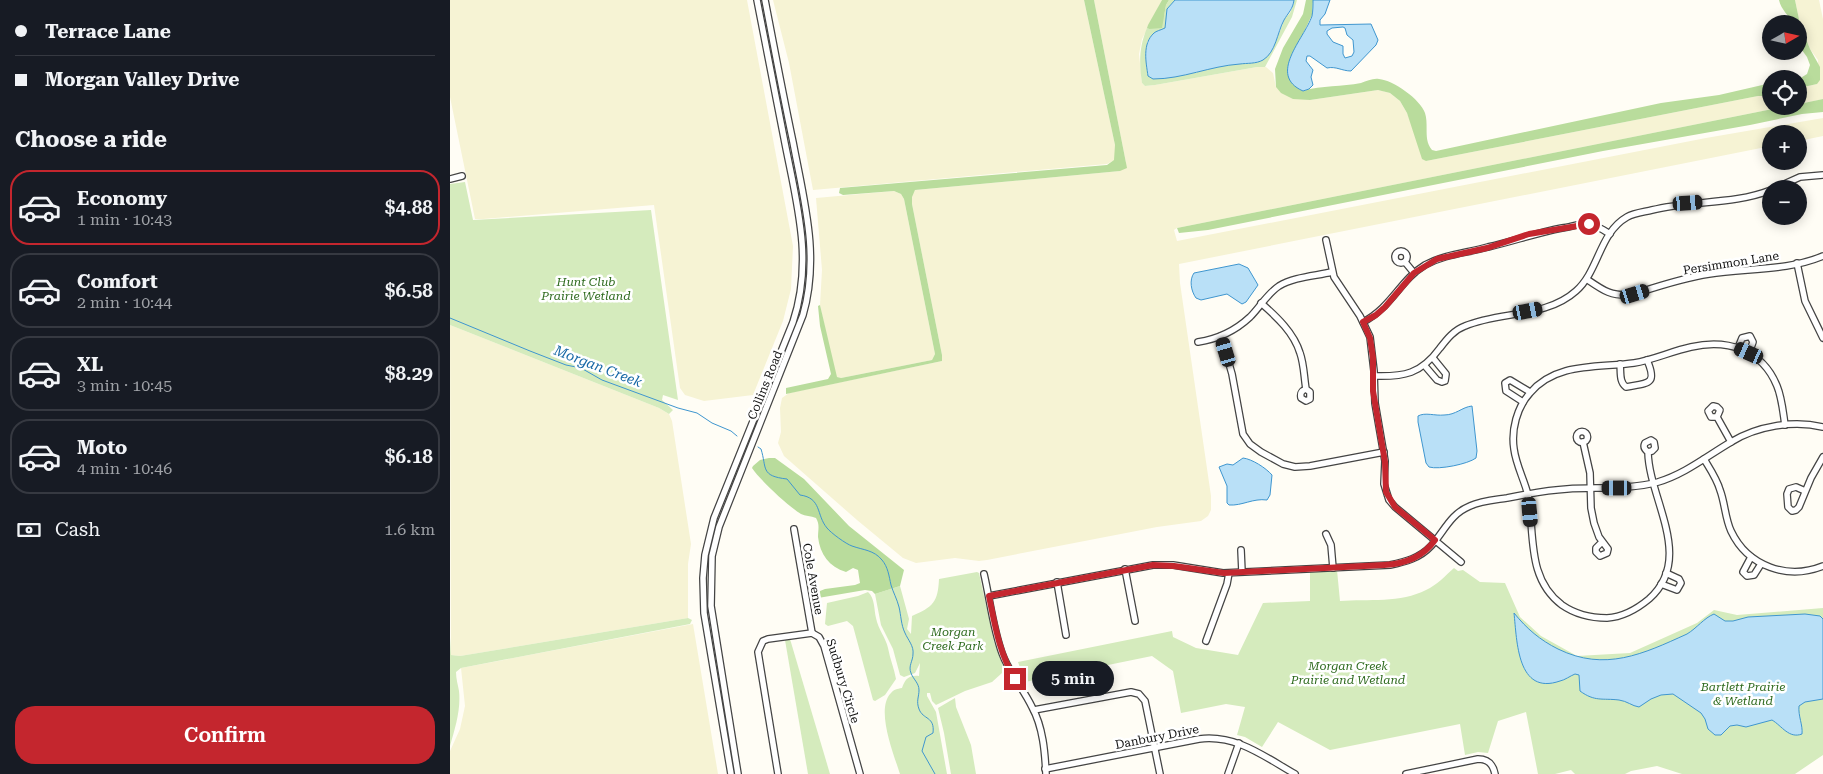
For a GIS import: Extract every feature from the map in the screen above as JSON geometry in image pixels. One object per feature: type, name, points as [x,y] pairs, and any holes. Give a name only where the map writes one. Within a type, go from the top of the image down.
[{"type":"street","name":"Collins Road","points":[[731,774],[704,613],[702,578],[705,555],[714,518],[793,322],[800,297],[804,266],[800,216],[757,0]]},
{"type":"street","name":"Collins Road","points":[[738,774],[710,606],[712,556],[719,527],[803,315],[810,287],[812,255],[807,217],[765,0]]},
{"type":"street","points":[[1793,180],[1800,177],[1823,175]]},
{"type":"street","points":[[450,179],[462,176]]},
{"type":"street","points":[[1374,376],[1410,374],[1425,366],[1452,334],[1462,326],[1476,321],[1546,307],[1575,293],[1588,280],[1610,234],[1620,222],[1631,215],[1673,204],[1744,198],[1762,192]]},
{"type":"street","points":[[1363,322],[1376,315],[1385,307],[1414,273],[1443,257],[1487,248],[1536,233],[1586,224],[1595,226],[1610,234]]},
{"type":"street","points":[[1326,240],[1332,272],[1336,282],[1363,322],[1371,342],[1375,403],[1384,452],[1384,484],[1389,500],[1460,562]]},
{"type":"street","name":"Persimmon Lane","points":[[1588,280],[1606,293],[1619,296],[1631,295],[1707,274],[1769,268],[1823,256]]},
{"type":"street","points":[[1405,262],[1414,273]]},
{"type":"street","points":[[1797,263],[1805,301],[1821,329],[1823,338]]},
{"type":"street","points":[[1198,342],[1221,336],[1238,327],[1250,317],[1270,293],[1285,283],[1332,272]]},
{"type":"street","points":[[1262,303],[1276,316],[1294,340],[1300,354],[1306,389]]},
{"type":"street","points":[[1221,336],[1231,371],[1242,434],[1250,444],[1261,452],[1283,464],[1295,467],[1384,452]]},
{"type":"street","points":[[1738,348],[1742,338],[1750,336],[1753,342],[1749,353]]},
{"type":"street","points":[[1648,452],[1648,461],[1670,544],[1666,573],[1661,584],[1642,605],[1627,613],[1598,618],[1582,615],[1568,609],[1555,600],[1546,589],[1537,571],[1528,494],[1514,449],[1513,438],[1517,417],[1523,402],[1530,392],[1549,377],[1563,372],[1648,360],[1674,351],[1706,344],[1722,344],[1749,353],[1760,361],[1774,378],[1780,395],[1785,425]]},
{"type":"street","points":[[1425,366],[1437,380],[1442,382],[1445,380],[1446,374],[1433,358]]},
{"type":"street","points":[[1620,364],[1621,379],[1626,387],[1648,383],[1652,380],[1653,374],[1648,360]]},
{"type":"street","points":[[1523,402],[1506,390],[1505,383],[1510,380],[1514,381],[1530,392]]},
{"type":"street","points":[[1717,417],[1731,442]]},
{"type":"street","points":[[989,596],[1125,569],[1163,565],[1229,573],[1403,563],[1420,554],[1435,540],[1451,518],[1463,509],[1478,503],[1566,489],[1617,488],[1654,483],[1684,471],[1731,442],[1762,429],[1785,425],[1823,427]]},
{"type":"street","points":[[1583,442],[1590,472],[1591,508],[1594,523],[1602,542]]},
{"type":"street","points":[[1805,492],[1823,457]]},
{"type":"street","points":[[1704,459],[1720,489],[1731,531],[1739,545],[1751,557],[1761,564],[1774,569],[1797,572],[1823,566]]},
{"type":"street","name":"Cole Avenue","points":[[794,530],[812,633]]},
{"type":"street","points":[[1326,534],[1331,545],[1333,568]]},
{"type":"street","points":[[1241,550],[1242,572]]},
{"type":"street","points":[[1751,557],[1744,567],[1744,575],[1754,575],[1761,564]]},
{"type":"street","points":[[1125,569],[1135,621]]},
{"type":"street","points":[[1206,641],[1227,584],[1229,573]]},
{"type":"street","points":[[1661,584],[1677,590],[1681,583],[1679,579],[1666,573]]},
{"type":"street","points":[[984,574],[1002,654],[1034,710],[1042,735],[1046,771]]},
{"type":"street","points":[[1057,582],[1066,635]]},
{"type":"street","name":"Sudbury Circle","points":[[778,774],[758,652],[763,641],[768,639],[812,633],[820,637],[860,774]]},
{"type":"street","points":[[1034,710],[1131,692],[1139,694],[1145,701],[1160,774]]},
{"type":"street","name":"Danbury Drive","points":[[1046,771],[1205,738],[1219,738],[1239,742],[1295,774]]},
{"type":"street","points":[[1228,774],[1239,742]]},
{"type":"street","points":[[1406,774],[1478,759],[1486,760],[1491,764],[1496,774]]},
{"type":"shaded area","points":[[450,0],[747,0],[793,246],[791,289],[783,321],[753,395],[704,401],[685,395],[680,388],[654,205],[475,219],[450,97]]},
{"type":"shaded area","points":[[773,0],[1084,0],[1115,145],[1115,160],[1107,164],[813,190],[789,63]]},
{"type":"shaded area","points":[[1094,0],[1162,0],[1142,39],[1139,54],[1142,83],[1145,86],[1266,67],[1273,73],[1276,87],[1310,100],[1378,90],[1390,93],[1400,101],[1407,113],[1426,161],[1762,96],[1762,111],[1177,228],[1174,230],[1177,241],[1762,128],[1762,148],[1179,264],[1180,283],[1211,496],[1211,510],[1208,516],[1201,521],[1157,527],[987,560],[955,558],[916,563],[903,558],[784,456],[778,443],[781,432],[780,408],[782,398],[789,393],[942,361],[912,204],[911,197],[915,190],[1120,171],[1126,163]]},
{"type":"shaded area","points":[[1795,0],[1819,0],[1823,19],[1823,99],[1807,102],[1807,86],[1817,84],[1818,60],[1808,44],[1808,15],[1798,15]]},
{"type":"shaded area","points":[[1823,118],[1823,136],[1807,139],[1807,125],[1782,125]]},
{"type":"shaded area","points":[[894,191],[901,194],[904,199],[935,354],[932,360],[841,378],[836,377],[820,305],[822,270],[816,198]]},
{"type":"shaded area","points":[[450,325],[659,408],[669,414],[672,421],[691,544],[688,564],[688,618],[460,656],[451,655]]},
{"type":"shaded area","points":[[693,624],[718,774],[450,774],[450,751],[460,729],[465,706],[461,668]]},
{"type":"green space","points":[[1084,0],[1094,0],[1127,168],[1120,171],[915,190],[912,204],[942,361],[786,394],[786,388],[828,379],[831,374],[820,326],[818,306],[820,305],[837,377],[841,378],[932,360],[935,354],[904,199],[901,194],[894,191],[843,195],[839,193],[840,188],[1107,165],[1114,160],[1115,145]]},
{"type":"green space","points":[[1162,0],[1169,0],[1166,5],[1162,28],[1149,29],[1147,28],[1148,25]]},
{"type":"green space","points":[[1169,0],[1175,0],[1167,9],[1165,28],[1154,33],[1147,42],[1161,79],[1198,72],[1220,65],[1241,63],[1272,51],[1285,18],[1290,13],[1294,0],[1297,0],[1292,17],[1265,67],[1145,86],[1142,83],[1140,69],[1142,42],[1147,28],[1149,29],[1164,16]]},
{"type":"green space","points":[[1306,0],[1313,0],[1312,15],[1288,65],[1303,91],[1361,83],[1374,79],[1385,80],[1405,91],[1418,102],[1425,113],[1429,146],[1432,150],[1436,151],[1661,103],[1719,95],[1762,85],[1762,96],[1426,161],[1422,159],[1407,113],[1400,101],[1390,93],[1378,90],[1310,100],[1293,99],[1281,93],[1276,87],[1275,69],[1283,48],[1303,14]]},
{"type":"green space","points":[[1779,0],[1795,0],[1798,15],[1787,15]]},
{"type":"green space","points":[[1808,44],[1820,67],[1820,80],[1817,84],[1807,86],[1807,74],[1810,65]]},
{"type":"green space","points":[[1823,99],[1823,112],[1807,114],[1807,102]]},
{"type":"green space","points":[[1762,111],[1762,115],[1797,115],[1603,151],[1208,230],[1179,233],[1177,228]]},
{"type":"green space","name":"Hunt Club Prairie Wetland","points":[[465,182],[473,220],[651,210],[678,400],[663,395],[662,400],[673,410],[669,414],[659,408],[450,325],[450,184]]},
{"type":"green space","points":[[775,458],[804,479],[849,526],[904,570],[900,586],[875,594],[872,591],[865,590],[818,598],[820,591],[825,589],[860,583],[858,570],[853,568],[846,572],[830,563],[821,549],[816,518],[803,515],[795,510],[768,486],[752,468],[760,460]]},
{"type":"green space","points":[[1454,568],[1458,571],[1463,570],[1480,582],[1505,583],[1520,617],[1541,636],[1577,656],[1630,653],[1697,623],[1714,610],[1737,615],[1823,608],[1823,755],[1795,774],[1682,774],[1657,766],[1625,774],[1575,774],[1571,770],[1555,774],[1538,774],[1526,712],[1498,721],[1488,753],[1478,752],[1465,755],[1460,724],[1330,750],[1278,722],[1262,747],[1245,737],[1237,735],[1245,707],[1226,704],[1181,713],[1173,671],[1152,656],[1025,682],[1018,662],[1172,631],[1173,637],[1196,648],[1238,655],[1263,603],[1310,601],[1310,572],[1337,570],[1340,601],[1384,600],[1406,597],[1426,590],[1434,586]]},
{"type":"green space","name":"Morgan Creek Park","points":[[979,573],[994,642],[1006,674],[1002,673],[992,682],[965,691],[936,705],[932,701],[930,693],[927,693],[936,712],[947,774],[900,774],[887,732],[885,710],[887,700],[892,692],[902,688],[910,677],[919,676],[920,663],[915,673],[904,677],[900,675],[893,649],[881,625],[875,594],[900,586],[909,619],[907,629],[911,634],[912,616],[925,610],[933,603],[936,598],[939,579]]},
{"type":"green space","points":[[868,592],[873,601],[877,622],[887,644],[896,679],[885,695],[875,701],[873,700],[853,626],[847,621],[828,626],[825,624],[827,603]]},
{"type":"green space","points":[[688,618],[692,620],[690,624],[461,668],[456,672],[459,705],[450,746],[450,637],[451,655],[460,656]]},
{"type":"green space","points":[[790,639],[830,774],[808,774],[785,640]]},
{"type":"green space","points":[[955,698],[956,707],[971,745],[976,774],[951,774],[938,708]]},
{"type":"water","points":[[1175,0],[1294,0],[1274,47],[1263,60],[1254,63],[1218,67],[1175,77],[1153,79],[1148,76],[1146,48],[1150,37],[1165,28],[1167,9]]},
{"type":"water","points":[[1313,0],[1330,0],[1325,14],[1320,20],[1320,25],[1371,24],[1378,40],[1376,45],[1351,71],[1327,68],[1310,56],[1307,56],[1306,61],[1313,70],[1311,77],[1313,85],[1303,91],[1293,84],[1288,76],[1288,66],[1291,56],[1312,16]],"holes":[[[1332,28],[1345,28],[1347,35],[1353,40],[1354,52],[1352,56],[1345,58],[1343,46],[1333,42],[1327,34],[1327,31]]]},
{"type":"water","points":[[1239,264],[1248,268],[1258,285],[1246,302],[1242,304],[1227,294],[1201,300],[1196,298],[1191,286],[1194,273]]},
{"type":"water","points":[[1472,406],[1477,451],[1476,458],[1453,466],[1429,467],[1426,463],[1418,416],[1424,414],[1448,415]]},
{"type":"water","points":[[1243,458],[1259,464],[1272,475],[1270,495],[1267,500],[1229,505],[1227,503],[1227,486],[1219,467],[1227,464],[1233,465]]},
{"type":"water","points":[[1514,613],[1534,634],[1558,649],[1575,656],[1608,660],[1624,658],[1655,648],[1687,634],[1714,614],[1725,621],[1748,617],[1805,614],[1820,616],[1823,619],[1823,699],[1805,702],[1799,706],[1802,734],[1793,735],[1772,720],[1746,727],[1730,726],[1721,735],[1715,735],[1708,729],[1701,713],[1673,694],[1661,695],[1639,707],[1613,699],[1590,697],[1580,691],[1579,675],[1575,674],[1546,684],[1535,681],[1527,673],[1522,663],[1516,638]]},
{"type":"waterway","name":"Morgan Creek","points":[[450,318],[566,365],[581,368],[602,380],[678,408],[697,413],[737,436]]},
{"type":"waterway","name":"Morgan Creek","points":[[758,447],[761,449],[768,473],[778,478],[787,479],[800,495],[812,500],[829,530],[849,545],[875,554],[886,566],[904,630],[913,648],[910,670],[919,688],[918,706],[923,715],[931,721],[933,728],[933,733],[926,737],[922,751],[935,774]]},
{"type":"route","points":[[1015,679],[1002,654],[989,596],[1142,566],[1163,565],[1224,573],[1390,565],[1403,563],[1427,550],[1435,540],[1395,507],[1389,500],[1386,492],[1384,484],[1385,462],[1373,391],[1373,358],[1370,338],[1363,322],[1376,315],[1385,307],[1414,273],[1437,259],[1487,248],[1529,234],[1589,224]]},
{"type":"park label","name":"Morgan Creek Prairie and Wetland","points":[[1348,673]]},
{"type":"park label","name":"Bartlett Prairie & Wetland","points":[[1743,694]]}]
